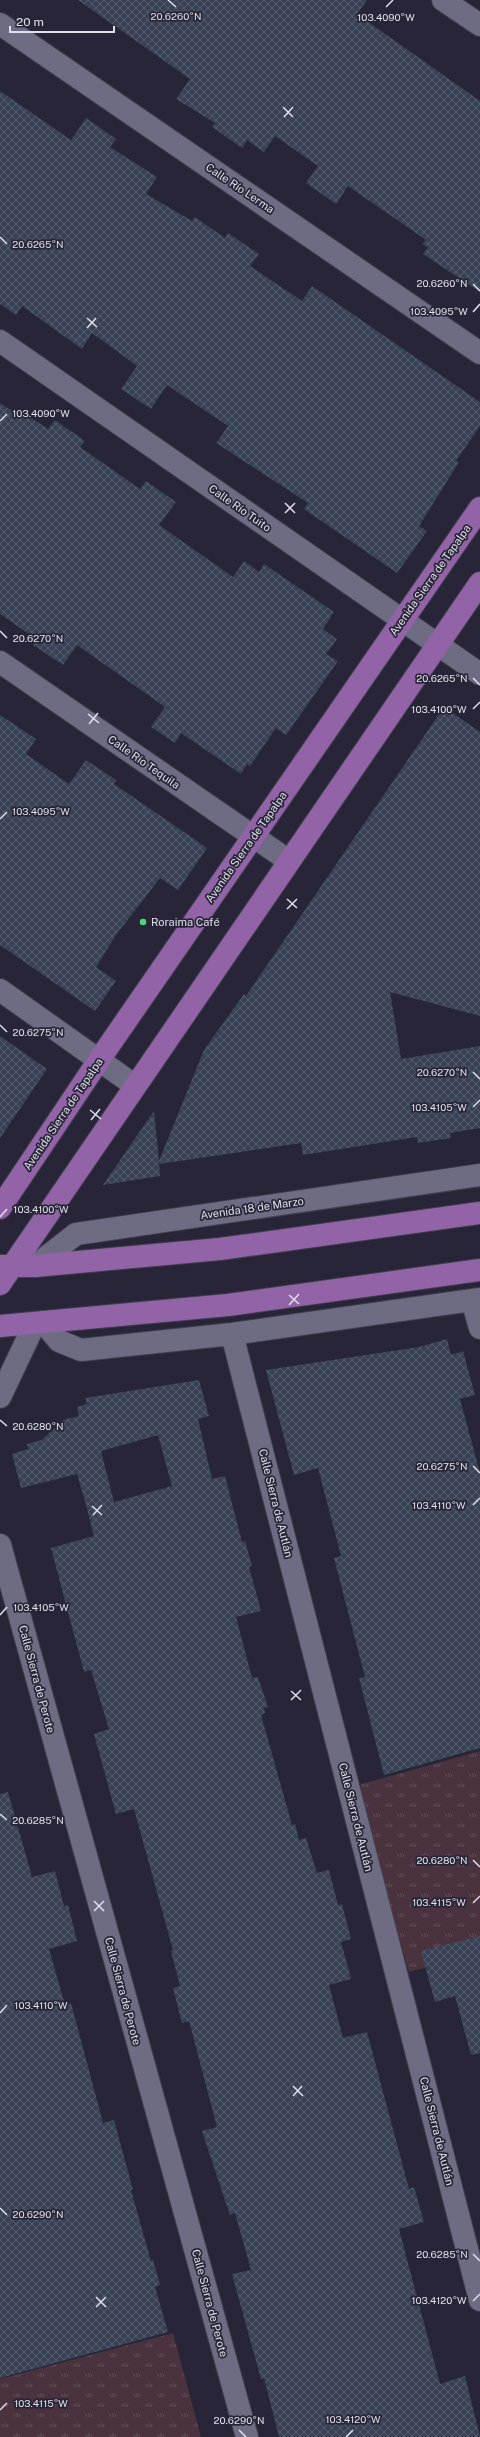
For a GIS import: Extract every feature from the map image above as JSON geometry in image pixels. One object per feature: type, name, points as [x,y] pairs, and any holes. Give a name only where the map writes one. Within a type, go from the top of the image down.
[{"type":"main road","name":"Avenida Sierra de Tapalpa","points":[[0,1208],[99,1060],[480,508]]},
{"type":"main road","points":[[4,1272],[480,583]]},
{"type":"main road","points":[[4,1272],[35,1266],[220,1249],[480,1213]]},
{"type":"main road","points":[[0,1326],[228,1305],[480,1270]]},
{"type":"street","points":[[444,0],[480,25]]},
{"type":"street","name":"Calle Río Lerma","points":[[0,24],[480,353]]},
{"type":"street","name":"Calle Río Tuito","points":[[0,341],[480,674]]},
{"type":"street","name":"Calle Río Tequila","points":[[0,662],[289,861]]},
{"type":"street","points":[[0,990],[134,1085]]},
{"type":"street","name":"Avenida 18 de Marzo","points":[[35,1266],[76,1234],[480,1175]]},
{"type":"street","points":[[0,1397],[39,1323],[59,1340],[81,1350],[232,1334],[476,1300],[480,1328]]},
{"type":"street","name":"Calle Sierra de Autlán","points":[[232,1334],[480,2300]]},
{"type":"street","name":"Calle Sierra de Perote","points":[[0,1545],[247,2437]]},
{"type":"green space","points":[[480,1751],[480,1952],[409,1972],[355,1786]]},
{"type":"green space","points":[[173,2333],[201,2437],[0,2437],[0,2379]]},
{"type":"building","points":[[78,0],[367,0],[357,14],[480,101],[480,292],[423,254],[428,247],[422,244],[426,240],[348,186],[336,204],[306,183],[318,166],[275,136],[264,152],[247,140],[242,148],[212,127],[215,123],[176,99],[190,79]]},
{"type":"building","points":[[0,91],[71,140],[86,118],[116,139],[110,147],[157,177],[146,194],[192,221],[195,217],[225,238],[228,233],[259,254],[250,266],[302,301],[312,286],[480,402],[480,426],[456,461],[459,462],[419,526],[427,531],[397,573],[304,509],[308,503],[216,443],[228,426],[167,385],[151,409],[121,389],[137,366],[92,333],[82,349],[22,306],[16,315],[0,304]]},
{"type":"building","points":[[0,403],[15,413],[18,409],[48,429],[55,420],[85,441],[80,447],[140,489],[146,481],[176,502],[159,525],[233,577],[244,561],[259,572],[264,564],[334,612],[323,629],[337,639],[326,654],[338,661],[286,735],[276,728],[250,766],[247,764],[241,774],[181,733],[175,743],[151,727],[165,707],[77,645],[63,665],[33,645],[36,639],[0,614]]},
{"type":"building","points":[[444,707],[480,732],[480,1016],[390,992],[401,1059],[480,1046],[480,1128],[450,1133],[451,1138],[418,1143],[417,1137],[303,1155],[301,1143],[159,1164],[160,1176],[103,1185],[154,1111],[159,1161],[204,1050],[244,994],[246,996]]},
{"type":"building","points":[[0,715],[36,739],[26,754],[69,784],[86,760],[116,780],[114,784],[207,848],[178,890],[160,878],[116,935],[96,967],[116,981],[95,1011],[0,945]]},
{"type":"building","points":[[0,1036],[47,1069],[0,1138]]},
{"type":"building","points":[[447,1339],[451,1355],[463,1351],[475,1395],[460,1399],[480,1473],[480,1748],[384,1775],[359,1678],[365,1677],[334,1558],[341,1556],[318,1468],[294,1475],[266,1370],[419,1347]]},
{"type":"building","points":[[199,1380],[209,1416],[198,1419],[212,1479],[225,1476],[242,1542],[245,1541],[252,1566],[249,1567],[261,1611],[236,1617],[252,1678],[258,1677],[268,1707],[264,1708],[265,1713],[261,1715],[292,1825],[295,1824],[299,1840],[306,1838],[317,1873],[329,1870],[338,1905],[342,1904],[351,1939],[341,1942],[351,1979],[329,1985],[343,2038],[367,2032],[409,2189],[414,2187],[424,2222],[399,2229],[440,2384],[465,2376],[480,2437],[279,2437],[264,2378],[261,2379],[232,2274],[251,2270],[235,2213],[230,2215],[202,2131],[217,2127],[189,2021],[182,2023],[173,1988],[180,1986],[171,1951],[173,1950],[134,1809],[116,1814],[94,1734],[109,1729],[91,1670],[84,1672],[51,1548],[94,1536],[85,1501],[77,1474],[21,1488],[12,1454],[28,1449],[27,1444],[42,1440],[63,1420],[79,1416],[77,1407],[87,1404],[85,1398]],"holes":[[[158,1435],[172,1486],[114,1502],[101,1451]]]},
{"type":"building","points":[[8,1792],[32,1877],[55,1871],[64,1906],[68,1905],[77,1941],[49,1949],[65,2005],[71,2003],[103,2123],[114,2120],[133,2190],[131,2190],[151,2261],[153,2260],[160,2285],[155,2287],[168,2332],[0,2378],[0,1794]]},
{"type":"building","points":[[480,1936],[480,2053],[471,2055],[455,1996],[435,2002],[421,1951]]},
{"type":"place","name":"Roraima Café","points":[[143,922]]}]
